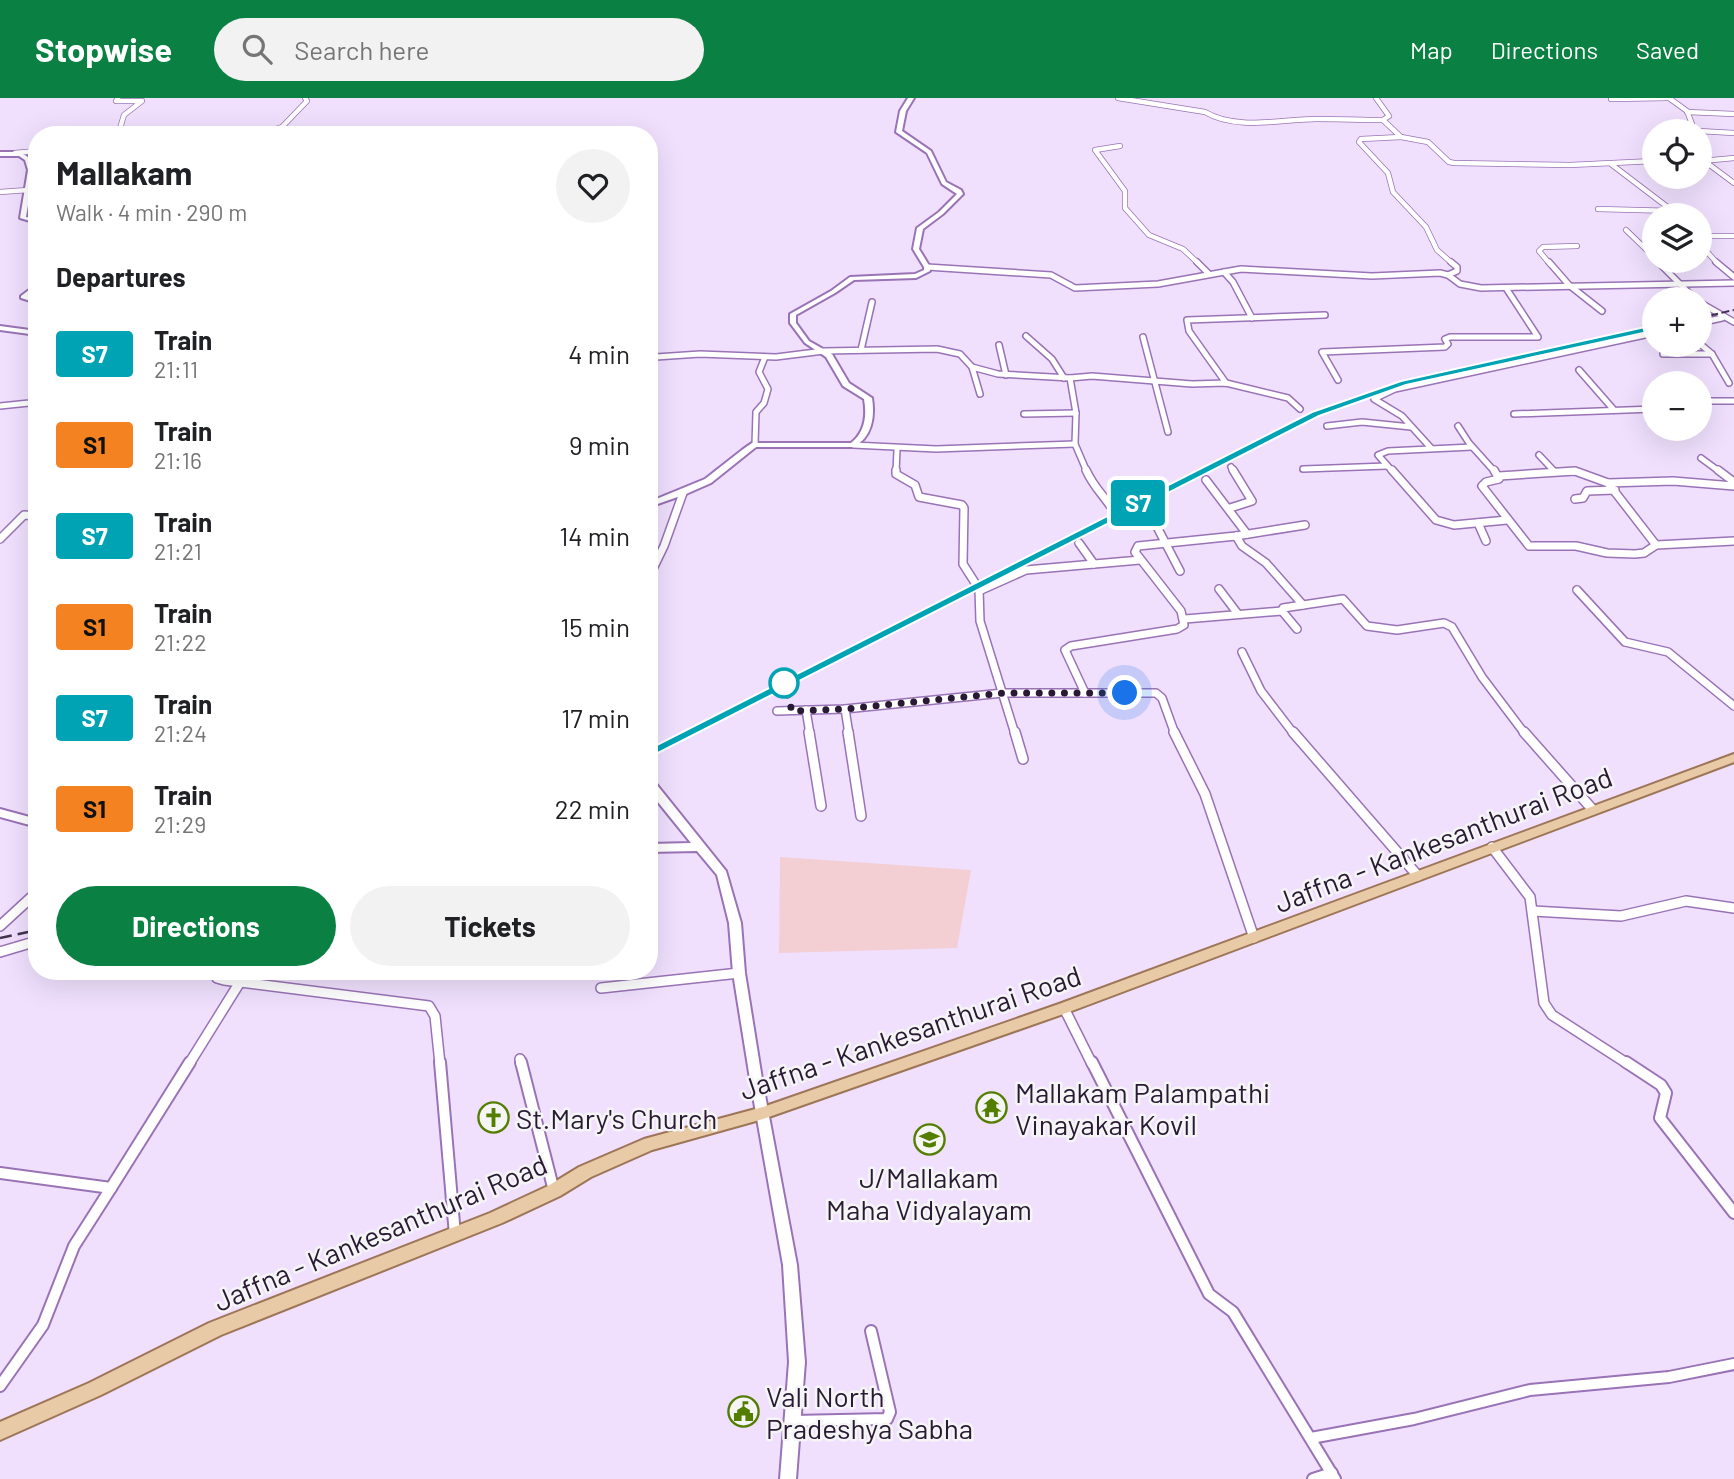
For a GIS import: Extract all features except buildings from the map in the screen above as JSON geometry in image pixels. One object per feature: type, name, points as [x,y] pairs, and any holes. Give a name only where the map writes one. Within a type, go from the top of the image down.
[{"type":"main road","name":"Jaffna - Kankesanthurai Road","points":[[0,1431],[95,1389],[215,1329],[455,1235],[554,1191],[585,1172],[649,1144],[763,1113],[1064,1008],[1734,758]]},
{"type":"street","points":[[118,98],[116,101],[142,101],[124,115],[121,126]]},
{"type":"street","points":[[283,126],[304,106],[307,101],[305,98]]},
{"type":"street","points":[[911,98],[903,111],[899,132],[929,152],[944,183],[960,194],[942,213],[920,228],[916,249],[928,267]]},
{"type":"street","points":[[1118,98],[1205,112],[1217,120],[1279,123],[1314,119],[1383,120],[1388,116],[1377,98]]},
{"type":"street","points":[[1611,99],[1669,98],[1687,111],[1734,114]]},
{"type":"street","points":[[1687,111],[1690,119]]},
{"type":"street","points":[[1383,120],[1401,137]]},
{"type":"street","points":[[1712,132],[1734,133]]},
{"type":"street","points":[[928,267],[1051,275],[1075,288],[1158,284],[1251,269],[1372,276],[1448,275],[1457,271],[1457,267],[1437,250],[1426,228],[1393,192],[1388,173],[1359,142],[1361,139],[1401,137],[1428,142],[1449,162],[1454,163],[1642,162]]},
{"type":"street","points":[[1120,146],[1095,150],[1125,191],[1125,208],[1149,235],[1183,250],[1209,274]]},
{"type":"street","points":[[0,155],[28,152]]},
{"type":"street","points":[[15,153],[28,162]]},
{"type":"street","points":[[1712,159],[1734,158]]},
{"type":"street","points":[[1611,163],[1663,203]]},
{"type":"street","points":[[1712,167],[1734,183]]},
{"type":"street","points":[[28,185],[23,218],[28,219]]},
{"type":"street","points":[[0,192],[27,190]]},
{"type":"street","points":[[1598,209],[1642,211]]},
{"type":"street","points":[[1626,230],[1642,245]]},
{"type":"street","points":[[1712,236],[1734,236]]},
{"type":"street","points":[[1577,246],[1539,248],[1569,285],[1602,312]]},
{"type":"street","points":[[1712,259],[1734,277]]},
{"type":"street","points":[[853,445],[866,433],[870,409],[868,398],[846,384],[824,351],[807,342],[793,323],[793,314],[833,292],[848,279],[860,276],[923,275],[928,267]]},
{"type":"street","points":[[1224,272],[1240,291],[1241,301],[1252,318]]},
{"type":"street","points":[[1668,273],[1681,287]]},
{"type":"street","points":[[1448,275],[1460,285],[1506,288],[1527,285],[1620,288],[1734,283]]},
{"type":"street","points":[[1338,380],[1323,352],[1445,347],[1448,344],[1445,339],[1450,337],[1538,337],[1506,288]]},
{"type":"street","points":[[861,350],[872,302]]},
{"type":"street","points":[[1712,311],[1734,322]]},
{"type":"street","points":[[1226,383],[1189,331],[1185,321],[1199,318],[1325,315]]},
{"type":"street","points":[[1712,320],[1722,318]]},
{"type":"street","points":[[0,328],[28,332]]},
{"type":"street","points":[[1431,448],[1402,416],[1374,399],[1395,389],[1642,336]]},
{"type":"street","points":[[1026,337],[1052,359],[1067,378],[1076,413],[1075,444],[1094,489],[1103,494],[1113,510]]},
{"type":"street","points":[[1143,337],[1168,432]]},
{"type":"street","points":[[999,345],[1006,375]]},
{"type":"street","points":[[658,356],[765,356],[861,350],[951,351],[960,354],[972,366],[980,394]]},
{"type":"street","points":[[1712,355],[1731,385]]},
{"type":"street","points":[[755,445],[755,412],[764,403],[768,389],[759,372],[765,356]]},
{"type":"street","points":[[972,366],[1006,375],[1067,378],[1092,376],[1157,382],[1226,383],[1287,398],[1300,409]]},
{"type":"street","points":[[1579,370],[1614,410]]},
{"type":"street","points":[[1712,401],[1734,401]]},
{"type":"street","points":[[0,406],[28,403]]},
{"type":"street","points":[[1514,414],[1642,409]]},
{"type":"street","points":[[1024,414],[1076,413]]},
{"type":"street","points":[[1327,426],[1362,422],[1411,427]]},
{"type":"street","points":[[1458,426],[1472,447],[1500,476]]},
{"type":"street","points":[[658,502],[683,493],[715,476],[755,445],[989,450],[1075,444]]},
{"type":"street","points":[[1472,447],[1388,451],[1378,455],[1436,520],[1454,525],[1507,520]]},
{"type":"street","points":[[897,450],[896,474],[915,485],[919,497],[962,505],[963,564],[979,591],[980,621],[1023,759]]},
{"type":"street","points":[[1539,455],[1555,472]]},
{"type":"street","points":[[1701,458],[1734,484]]},
{"type":"street","points":[[1303,469],[1387,466]]},
{"type":"street","points":[[1230,508],[1252,501],[1231,467]]},
{"type":"street","points":[[1734,484],[1673,481],[1608,483],[1576,471],[1500,476],[1499,479],[1486,482],[1482,486],[1529,546],[1576,546],[1606,553],[1635,554],[1644,553],[1656,545],[1734,541]]},
{"type":"street","points":[[1206,480],[1230,508],[1247,534]]},
{"type":"street","points":[[1608,483],[1656,545]]},
{"type":"street","points":[[1575,499],[1583,498],[1587,491],[1615,490]]},
{"type":"street","points":[[658,561],[683,493]]},
{"type":"street","points":[[0,539],[24,515],[28,515]]},
{"type":"street","points":[[1155,523],[1180,571]]},
{"type":"street","points":[[1478,523],[1486,541]]},
{"type":"street","points":[[1085,693],[1065,650],[1071,646],[1177,629],[1184,625],[1185,619],[1135,552],[1138,546],[1236,536],[1305,525]]},
{"type":"street","points":[[1236,536],[1242,546],[1266,563],[1303,605]]},
{"type":"street","points":[[1079,543],[1094,564]]},
{"type":"street","points":[[979,591],[1026,570],[1140,560]]},
{"type":"street","points":[[1219,589],[1238,614]]},
{"type":"street","points":[[1577,590],[1625,642],[1668,652],[1734,706]]},
{"type":"street","points":[[1185,619],[1282,611],[1283,608],[1343,599],[1367,626],[1397,630],[1444,623],[1452,627],[1489,688],[1535,746],[1593,810]]},
{"type":"street","points":[[1282,611],[1297,629]]},
{"type":"street","points":[[1242,652],[1261,691],[1274,709],[1418,876]]},
{"type":"street","points":[[777,711],[845,709],[1003,693],[1156,693],[1162,698],[1175,735],[1205,794],[1254,938]]},
{"type":"street","points":[[845,709],[862,816]]},
{"type":"street","points":[[806,710],[821,806]]},
{"type":"street","points":[[658,794],[722,874],[735,923],[739,973],[790,1265],[797,1362],[788,1479]]},
{"type":"street","points":[[0,813],[28,821]]},
{"type":"street","points":[[658,848],[700,847]]},
{"type":"street","points":[[1492,847],[1530,897],[1544,1003],[1552,1015],[1661,1086],[1666,1093],[1660,1118],[1734,1213]]},
{"type":"street","points":[[0,926],[28,900]]},
{"type":"street","points":[[1533,911],[1621,916],[1686,901],[1734,908]]},
{"type":"street","points":[[0,951],[28,943]]},
{"type":"street","points":[[601,988],[739,973]]},
{"type":"street","points":[[228,980],[429,1006],[435,1016],[437,1031],[455,1235]]},
{"type":"street","points":[[0,1386],[43,1325],[74,1246],[240,982]]},
{"type":"street","points":[[1064,1008],[1209,1294],[1233,1312],[1334,1476],[1313,1479]]},
{"type":"street","points":[[520,1059],[554,1191]]},
{"type":"street","points":[[0,1173],[111,1188]]},
{"type":"street","points":[[793,1421],[887,1419],[890,1412],[871,1331]]},
{"type":"street","points":[[1311,1438],[1414,1419],[1530,1390],[1669,1377],[1734,1364]]},
{"type":"shaded area","points":[[780,857],[971,870],[957,948],[779,953]]},
{"type":"railway","points":[[1712,315],[1734,310]]},
{"type":"railway","points":[[1201,472],[1315,414],[1404,383],[1642,331]]},
{"type":"railway","points":[[658,747],[1204,470]]},
{"type":"railway","points":[[0,938],[28,932]]},
{"type":"train","name":"S7","points":[[658,747],[1315,414],[1404,383],[1642,331]]},
{"type":"place","name":"Mallakam Palampathi Vinayakar Kovil","points":[[992,1108]]},
{"type":"place","name":"St.Mary's Church","points":[[493,1118]]},
{"type":"place","name":"J/Mallakam Maha Vidyalayam","points":[[929,1140]]},
{"type":"place","name":"Vali North Pradeshya Sabha","points":[[743,1412]]},
{"type":"route","points":[[784,683],[792,711],[845,709],[1003,693],[1125,693]]}]
